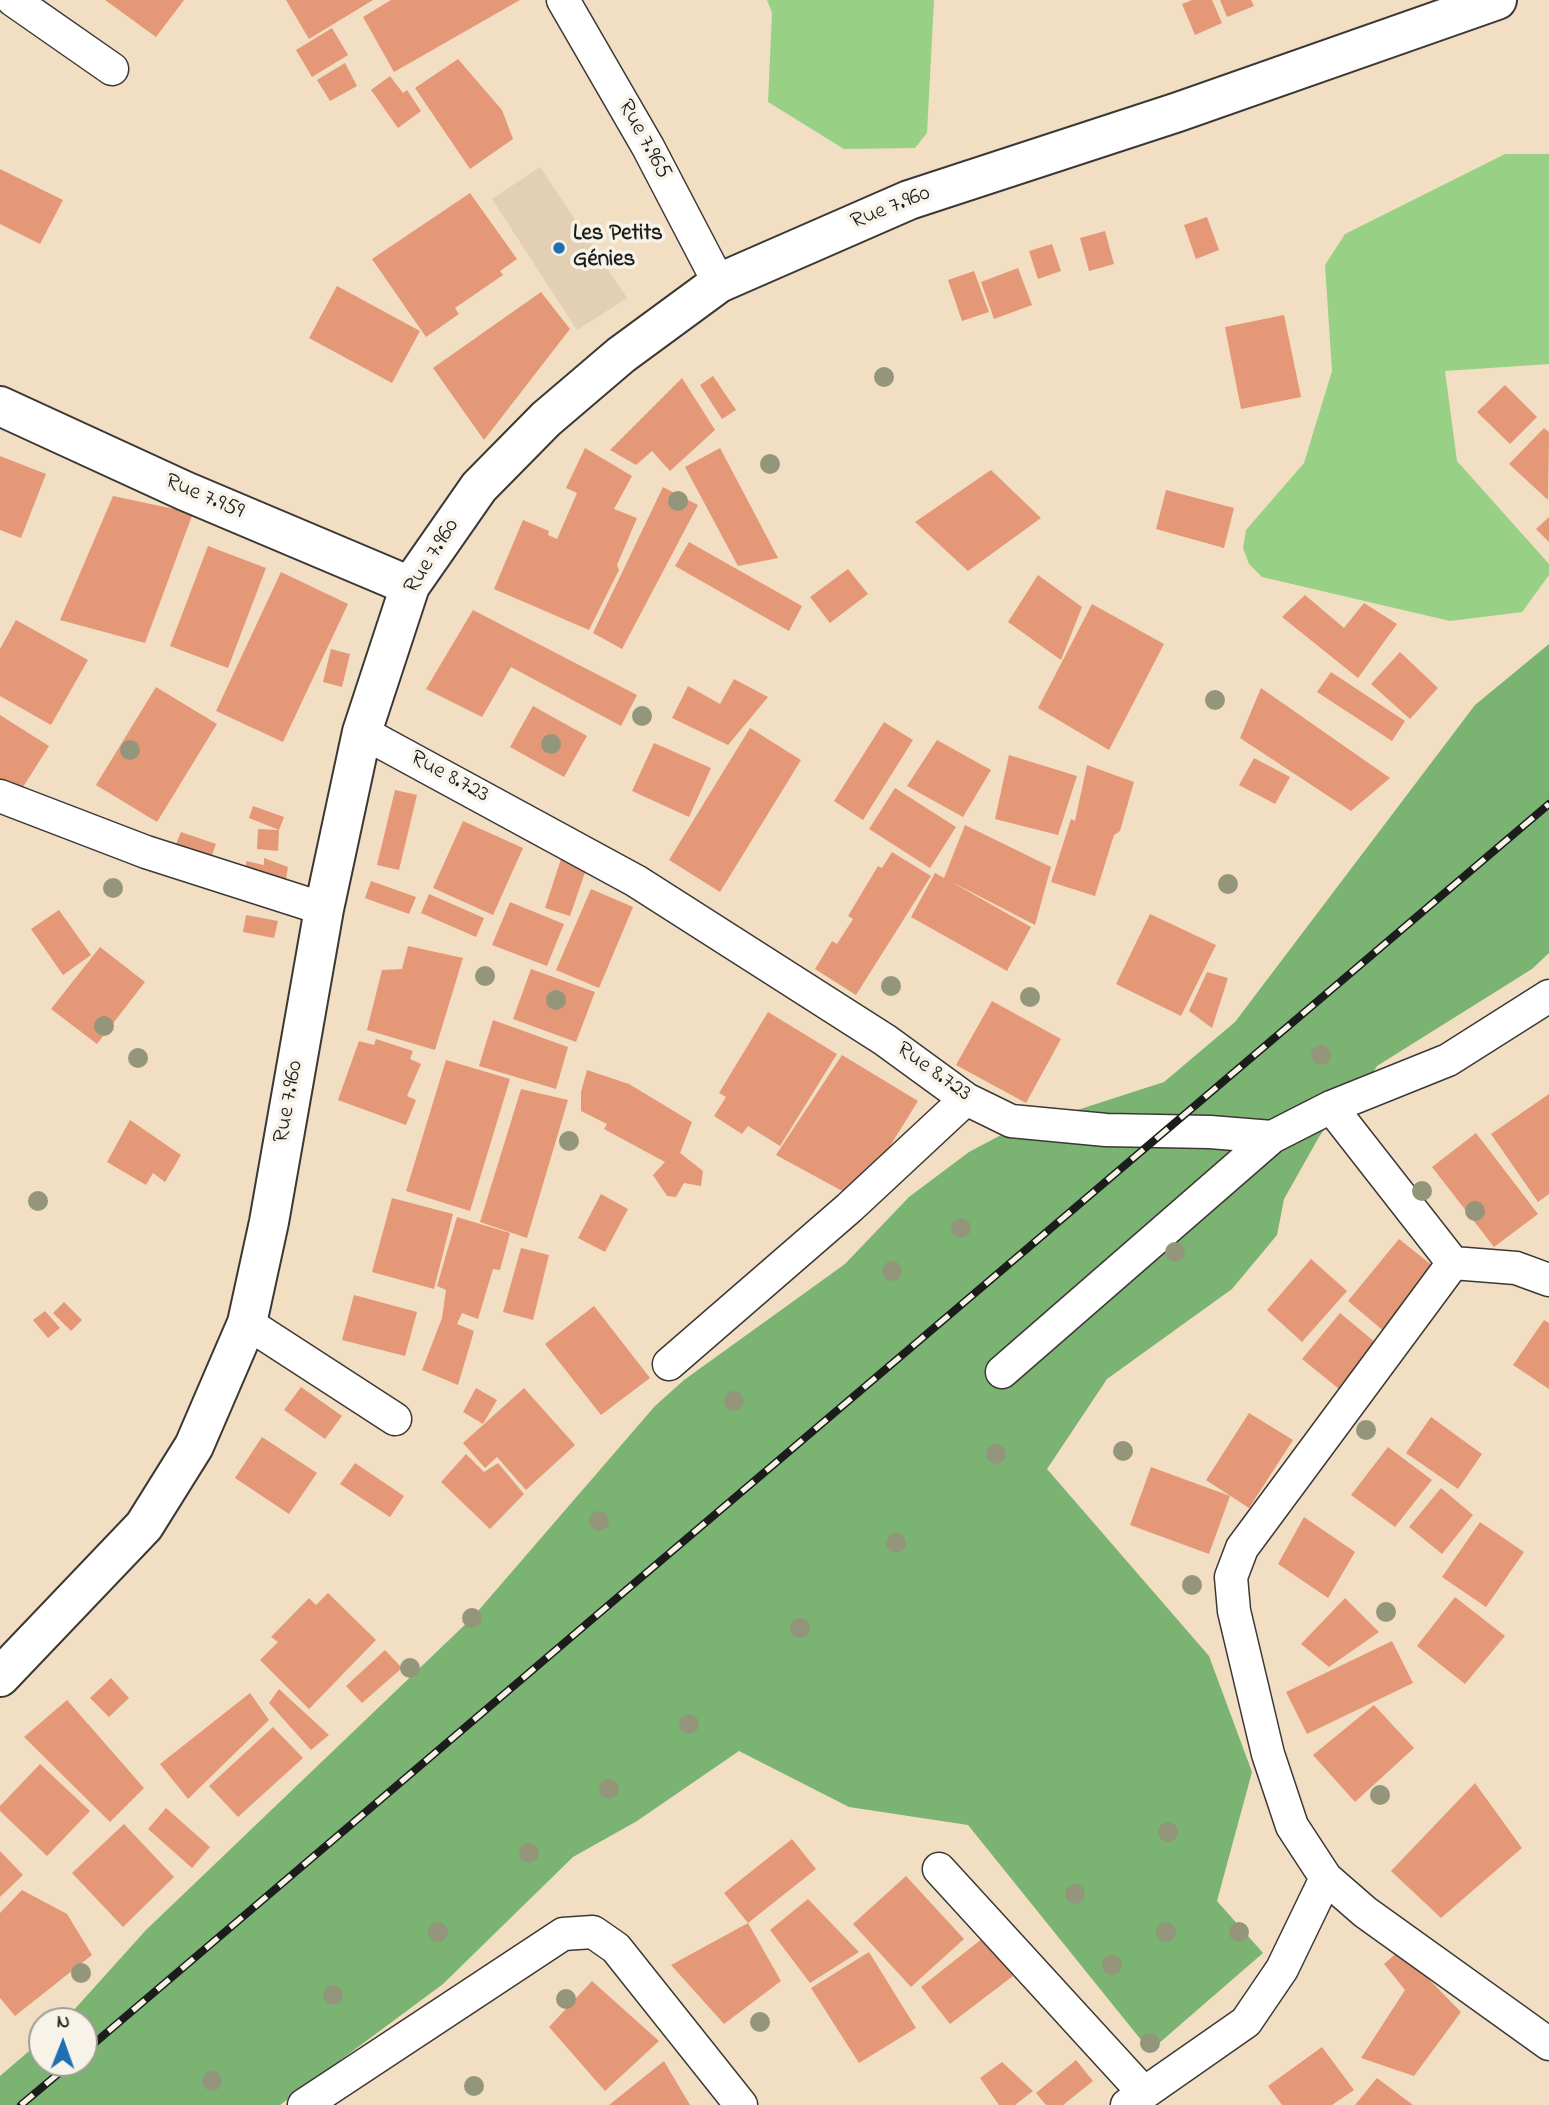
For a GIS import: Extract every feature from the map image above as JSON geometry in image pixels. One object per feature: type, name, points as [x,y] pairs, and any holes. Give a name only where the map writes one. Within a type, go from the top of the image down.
[{"type":"street","points":[[13,0],[112,69]]},
{"type":"street","name":"Rue 7.965","points":[[563,0],[648,147],[719,283]]},
{"type":"street","name":"Rue 7.960","points":[[2,1671],[144,1526],[194,1446],[247,1323],[269,1222],[324,909],[362,732],[410,586],[479,487],[546,419],[621,355],[719,283],[909,200],[1178,112],[1497,0]]},
{"type":"street","name":"Rue 7.959","points":[[0,406],[185,491],[410,586]]},
{"type":"street","name":"Rue 8.723","points":[[362,732],[636,881],[885,1040],[966,1099],[1011,1121],[1106,1130],[1272,1137],[1331,1107],[1448,1060],[1549,996]]},
{"type":"street","points":[[0,796],[146,852],[324,909]]},
{"type":"street","points":[[668,1364],[849,1208],[966,1099]]},
{"type":"street","points":[[1331,1107],[1453,1263],[1517,1268],[1549,1280]]},
{"type":"street","points":[[1002,1372],[1272,1137]]},
{"type":"street","points":[[1453,1263],[1242,1548],[1231,1577],[1234,1611],[1268,1754],[1292,1826],[1326,1878],[1365,1912],[1549,2044]]},
{"type":"street","points":[[247,1323],[395,1419]]},
{"type":"street","points":[[939,1869],[1135,2099],[1246,2022],[1282,1969],[1326,1878]]},
{"type":"street","points":[[304,2105],[563,1934],[593,1932],[616,1948],[741,2105]]},
{"type":"shaded area","name":"Les Petits Génies","points":[[540,167],[627,298],[577,330],[492,199]]},
{"type":"green space","points":[[767,0],[934,0],[927,133],[915,148],[844,149],[768,102],[772,13]]},
{"type":"green space","points":[[1505,154],[1549,154],[1549,364],[1445,371],[1457,461],[1549,564],[1549,575],[1522,612],[1450,621],[1262,577],[1249,564],[1243,548],[1246,530],[1304,463],[1332,371],[1325,265],[1345,234]]},
{"type":"green space","points":[[1549,644],[1549,953],[1532,969],[1377,1066],[1358,1097],[1339,1108],[1319,1137],[1284,1199],[1277,1235],[1232,1289],[1107,1379],[1047,1469],[1209,1656],[1252,1772],[1217,1901],[1263,1953],[1150,2051],[968,1825],[849,1807],[739,1751],[637,1821],[573,1857],[443,1984],[280,2105],[0,2105],[0,2076],[28,2052],[28,2077],[98,2077],[98,2007],[77,2007],[146,1930],[472,1618],[655,1406],[684,1380],[845,1264],[909,1197],[969,1152],[1003,1134],[1164,1082],[1235,1022],[1475,705]]},
{"type":"building","points":[[105,0],[184,0],[156,37]]},
{"type":"building","points":[[286,0],[373,0],[309,39]]},
{"type":"building","points":[[391,0],[520,0],[394,72],[363,17]]},
{"type":"building","points":[[1192,0],[1212,0],[1222,23],[1195,35],[1182,4]]},
{"type":"building","points":[[1220,0],[1251,0],[1254,6],[1227,17]]},
{"type":"building","points":[[332,28],[348,55],[312,77],[296,50]]},
{"type":"building","points":[[458,59],[502,110],[513,139],[470,169],[415,88]]},
{"type":"building","points":[[345,63],[357,86],[330,101],[317,80]]},
{"type":"building","points":[[390,76],[403,93],[407,90],[421,111],[398,128],[371,90]]},
{"type":"building","points":[[0,169],[63,200],[40,244],[0,224]]},
{"type":"building","points":[[470,193],[517,259],[500,271],[503,275],[455,308],[459,314],[426,337],[372,259]]},
{"type":"building","points":[[1207,217],[1219,250],[1196,259],[1184,225]]},
{"type":"building","points":[[1105,231],[1114,264],[1089,271],[1080,238]]},
{"type":"building","points":[[1052,244],[1061,271],[1038,279],[1029,251]]},
{"type":"building","points":[[1018,268],[1032,305],[994,319],[981,282]]},
{"type":"building","points":[[974,271],[989,312],[962,321],[948,280]]},
{"type":"building","points":[[337,286],[420,331],[392,383],[309,338]]},
{"type":"building","points":[[541,292],[570,329],[484,440],[433,368]]},
{"type":"building","points":[[1284,315],[1301,397],[1241,409],[1225,327]]},
{"type":"building","points":[[713,376],[736,410],[722,419],[700,385]]},
{"type":"building","points":[[682,378],[715,430],[670,471],[652,451],[636,465],[610,450]]},
{"type":"building","points":[[1505,385],[1537,417],[1510,444],[1477,412]]},
{"type":"building","points":[[1544,428],[1549,432],[1548,500],[1509,464]]},
{"type":"building","points":[[585,448],[632,476],[614,509],[637,518],[617,565],[619,570],[589,630],[494,589],[523,520],[549,531],[548,535],[557,539],[577,493],[566,488]]},
{"type":"building","points":[[720,448],[778,558],[738,566],[685,467]]},
{"type":"building","points":[[0,456],[46,474],[21,538],[0,530]]},
{"type":"building","points":[[991,470],[1041,518],[968,571],[915,522]]},
{"type":"building","points":[[663,487],[698,505],[622,649],[593,633]]},
{"type":"building","points":[[1166,490],[1234,508],[1224,548],[1156,529]]},
{"type":"building","points":[[113,496],[193,513],[145,643],[60,620]]},
{"type":"building","points":[[1549,517],[1549,542],[1536,529]]},
{"type":"building","points":[[689,542],[802,606],[789,631],[675,566]]},
{"type":"building","points":[[208,546],[266,568],[228,668],[170,646]]},
{"type":"building","points":[[848,569],[868,594],[830,623],[810,597]]},
{"type":"building","points":[[281,572],[348,604],[283,742],[216,711]]},
{"type":"building","points":[[1038,575],[1082,607],[1061,660],[1008,622]]},
{"type":"building","points":[[1305,595],[1344,628],[1364,603],[1397,624],[1358,678],[1282,617]]},
{"type":"building","points":[[1092,604],[1164,644],[1109,750],[1038,708]]},
{"type":"building","points":[[473,610],[637,695],[621,726],[511,667],[482,717],[426,689]]},
{"type":"building","points":[[16,620],[88,660],[51,725],[0,696],[0,649]]},
{"type":"building","points":[[331,649],[350,654],[342,687],[323,682]]},
{"type":"building","points":[[1400,652],[1438,688],[1410,719],[1371,684]]},
{"type":"building","points":[[1331,672],[1405,721],[1392,741],[1317,692]]},
{"type":"building","points":[[734,679],[768,697],[728,745],[672,718],[688,686],[720,704]]},
{"type":"building","points":[[156,687],[217,724],[157,822],[96,785]]},
{"type":"building","points":[[1261,688],[1390,778],[1351,811],[1240,738]]},
{"type":"building","points":[[533,706],[587,736],[564,777],[510,747]]},
{"type":"building","points":[[0,715],[49,746],[16,798],[0,789]]},
{"type":"building","points":[[884,722],[913,740],[863,820],[834,801]]},
{"type":"building","points":[[750,728],[801,760],[720,892],[669,860]]},
{"type":"building","points":[[937,740],[991,770],[963,817],[907,786]]},
{"type":"building","points":[[654,743],[711,768],[689,817],[632,791]]},
{"type":"building","points":[[1009,755],[1077,776],[1058,835],[995,819]]},
{"type":"building","points":[[1254,758],[1290,777],[1275,804],[1239,785]]},
{"type":"building","points":[[1087,765],[1134,782],[1120,831],[1114,835],[1095,896],[1051,882],[1071,819],[1075,821]]},
{"type":"building","points":[[895,788],[956,827],[930,868],[869,829]]},
{"type":"building","points":[[395,790],[417,795],[399,870],[377,865]]},
{"type":"building","points":[[253,806],[284,817],[279,830],[249,818]]},
{"type":"building","points":[[463,821],[523,848],[493,915],[433,888]]},
{"type":"building","points":[[965,825],[1051,867],[1035,925],[948,880],[1031,927],[1007,971],[911,917],[935,873],[944,878]]},
{"type":"building","points":[[258,829],[279,830],[278,851],[257,849]]},
{"type":"building","points":[[181,832],[216,844],[209,863],[174,849]]},
{"type":"building","points":[[892,852],[931,876],[856,995],[815,969],[832,941],[837,944],[853,919],[848,916],[878,866],[882,868]]},
{"type":"building","points":[[562,856],[588,864],[570,916],[545,908]]},
{"type":"building","points":[[264,858],[288,867],[284,891],[246,881],[246,861],[264,865]]},
{"type":"building","points":[[371,881],[416,897],[409,914],[365,898]]},
{"type":"building","points":[[591,889],[633,907],[599,988],[556,970]]},
{"type":"building","points":[[429,894],[484,918],[476,937],[421,913]]},
{"type":"building","points":[[510,902],[564,924],[547,966],[492,945]]},
{"type":"building","points":[[59,910],[91,955],[63,975],[31,929]]},
{"type":"building","points":[[1150,914],[1216,945],[1181,1016],[1116,984]]},
{"type":"building","points":[[246,915],[278,921],[274,938],[243,932]]},
{"type":"building","points":[[408,946],[463,958],[435,1050],[367,1030],[382,970],[402,969]]},
{"type":"building","points":[[100,947],[145,982],[97,1044],[51,1009]]},
{"type":"building","points":[[531,969],[595,992],[576,1042],[513,1019]]},
{"type":"building","points":[[1207,972],[1228,978],[1212,1028],[1189,1011]]},
{"type":"building","points":[[992,1001],[1061,1039],[1026,1103],[956,1065]]},
{"type":"building","points":[[768,1012],[837,1054],[780,1146],[748,1126],[742,1134],[714,1116],[726,1097],[719,1093]]},
{"type":"building","points":[[493,1020],[568,1047],[556,1089],[479,1066]]},
{"type":"building","points":[[376,1039],[413,1051],[410,1059],[421,1064],[407,1096],[416,1100],[406,1125],[338,1100],[359,1041],[374,1045]]},
{"type":"building","points":[[842,1055],[918,1101],[857,1199],[776,1155]]},
{"type":"building","points":[[446,1060],[510,1079],[470,1211],[406,1191]]},
{"type":"building","points":[[587,1070],[629,1084],[692,1122],[680,1153],[703,1171],[701,1186],[684,1183],[676,1197],[667,1196],[653,1175],[665,1162],[604,1129],[607,1124],[581,1111],[581,1092]]},
{"type":"building","points":[[521,1089],[568,1100],[527,1238],[480,1222]]},
{"type":"building","points":[[1549,1094],[1549,1194],[1538,1202],[1491,1134]]},
{"type":"building","points":[[130,1120],[181,1155],[165,1182],[153,1173],[146,1185],[107,1162]]},
{"type":"building","points":[[1476,1133],[1538,1214],[1494,1247],[1432,1167]]},
{"type":"building","points":[[601,1194],[628,1209],[605,1252],[578,1238]]},
{"type":"building","points":[[392,1198],[453,1214],[434,1289],[372,1272]]},
{"type":"building","points":[[457,1217],[510,1233],[500,1270],[493,1269],[478,1319],[462,1313],[457,1324],[474,1331],[458,1385],[422,1370],[442,1318],[446,1290],[437,1286]]},
{"type":"building","points":[[1399,1239],[1438,1270],[1386,1333],[1348,1301]]},
{"type":"building","points":[[521,1248],[549,1255],[533,1320],[503,1312]]},
{"type":"building","points":[[1311,1259],[1347,1291],[1302,1342],[1267,1310]]},
{"type":"building","points":[[354,1295],[417,1312],[405,1356],[342,1340]]},
{"type":"building","points":[[64,1302],[82,1320],[71,1331],[53,1313]]},
{"type":"building","points":[[594,1306],[650,1378],[601,1415],[545,1344]]},
{"type":"building","points":[[45,1311],[60,1328],[48,1338],[33,1320]]},
{"type":"building","points":[[1340,1313],[1376,1343],[1339,1389],[1302,1359]]},
{"type":"building","points":[[1544,1320],[1549,1323],[1549,1389],[1513,1365]]},
{"type":"building","points":[[301,1387],[342,1416],[325,1439],[284,1410]]},
{"type":"building","points":[[476,1388],[497,1400],[483,1424],[463,1412]]},
{"type":"building","points":[[524,1388],[575,1445],[526,1490],[497,1457],[485,1468],[463,1443]]},
{"type":"building","points":[[1249,1413],[1293,1440],[1249,1508],[1206,1480]]},
{"type":"building","points":[[1431,1417],[1482,1454],[1458,1489],[1406,1453]]},
{"type":"building","points":[[262,1437],[317,1473],[289,1514],[235,1478]]},
{"type":"building","points":[[1388,1447],[1432,1480],[1395,1527],[1351,1495]]},
{"type":"building","points":[[466,1454],[484,1472],[498,1463],[524,1494],[490,1529],[441,1482]]},
{"type":"building","points":[[355,1463],[404,1496],[390,1517],[340,1484]]},
{"type":"building","points":[[1151,1467],[1230,1496],[1209,1554],[1130,1525]]},
{"type":"building","points":[[1441,1488],[1473,1515],[1442,1554],[1409,1527]]},
{"type":"building","points":[[1304,1517],[1355,1552],[1328,1598],[1278,1564]]},
{"type":"building","points":[[1480,1522],[1524,1552],[1486,1607],[1442,1577]]},
{"type":"building","points":[[328,1593],[376,1640],[309,1709],[260,1660],[278,1642],[271,1637],[309,1598],[316,1605]]},
{"type":"building","points":[[1455,1597],[1505,1636],[1465,1684],[1417,1646]]},
{"type":"building","points":[[1345,1598],[1379,1632],[1329,1667],[1301,1644]]},
{"type":"building","points":[[1392,1641],[1413,1683],[1307,1734],[1286,1692]]},
{"type":"building","points":[[385,1650],[402,1668],[362,1703],[346,1686]]},
{"type":"building","points":[[111,1678],[129,1698],[109,1717],[90,1698]]},
{"type":"building","points":[[279,1689],[329,1735],[311,1750],[269,1703]]},
{"type":"building","points":[[250,1693],[269,1720],[188,1799],[160,1764]]},
{"type":"building","points":[[67,1700],[144,1788],[110,1822],[24,1737]]},
{"type":"building","points":[[1374,1705],[1414,1748],[1355,1802],[1313,1755]]},
{"type":"building","points":[[273,1727],[303,1758],[238,1817],[209,1786]]},
{"type":"building","points":[[40,1764],[90,1811],[47,1856],[0,1811],[0,1806]]},
{"type":"building","points":[[1475,1783],[1522,1848],[1441,1918],[1391,1871]]},
{"type":"building","points":[[166,1808],[210,1847],[192,1868],[148,1829]]},
{"type":"building","points":[[124,1824],[174,1877],[123,1927],[72,1873]]},
{"type":"building","points":[[792,1839],[816,1869],[748,1923],[724,1893]]},
{"type":"building","points":[[0,1851],[23,1875],[0,1897]]},
{"type":"building","points":[[906,1876],[964,1939],[911,1987],[853,1924]]},
{"type":"building","points":[[22,1890],[67,1914],[92,1955],[15,2016],[0,1998],[0,1913]]},
{"type":"building","points":[[808,1899],[859,1952],[810,1983],[770,1930]]},
{"type":"building","points":[[748,1923],[781,1981],[724,2024],[671,1965]]},
{"type":"building","points":[[983,1938],[1013,1976],[950,2024],[921,1987]]},
{"type":"building","points":[[1400,1950],[1461,2012],[1414,2076],[1361,2058],[1405,1990],[1384,1964]]},
{"type":"building","points":[[869,1952],[916,2028],[859,2063],[811,1988]]},
{"type":"building","points":[[592,1981],[659,2041],[605,2091],[549,2027]]},
{"type":"building","points":[[1322,2047],[1354,2090],[1332,2105],[1282,2105],[1268,2086]]},
{"type":"building","points":[[1076,2060],[1093,2081],[1063,2105],[1046,2105],[1036,2093]]},
{"type":"building","points":[[664,2061],[690,2105],[609,2105]]},
{"type":"building","points":[[1002,2062],[1033,2091],[1015,2105],[999,2105],[980,2078]]},
{"type":"building","points":[[1377,2078],[1413,2105],[1355,2105]]},
{"type":"railway","points":[[98,2040],[1549,804]]},
{"type":"railway","points":[[21,2105],[54,2077]]},
{"type":"place","name":"Les Petits Génies","points":[[559,248]]}]
